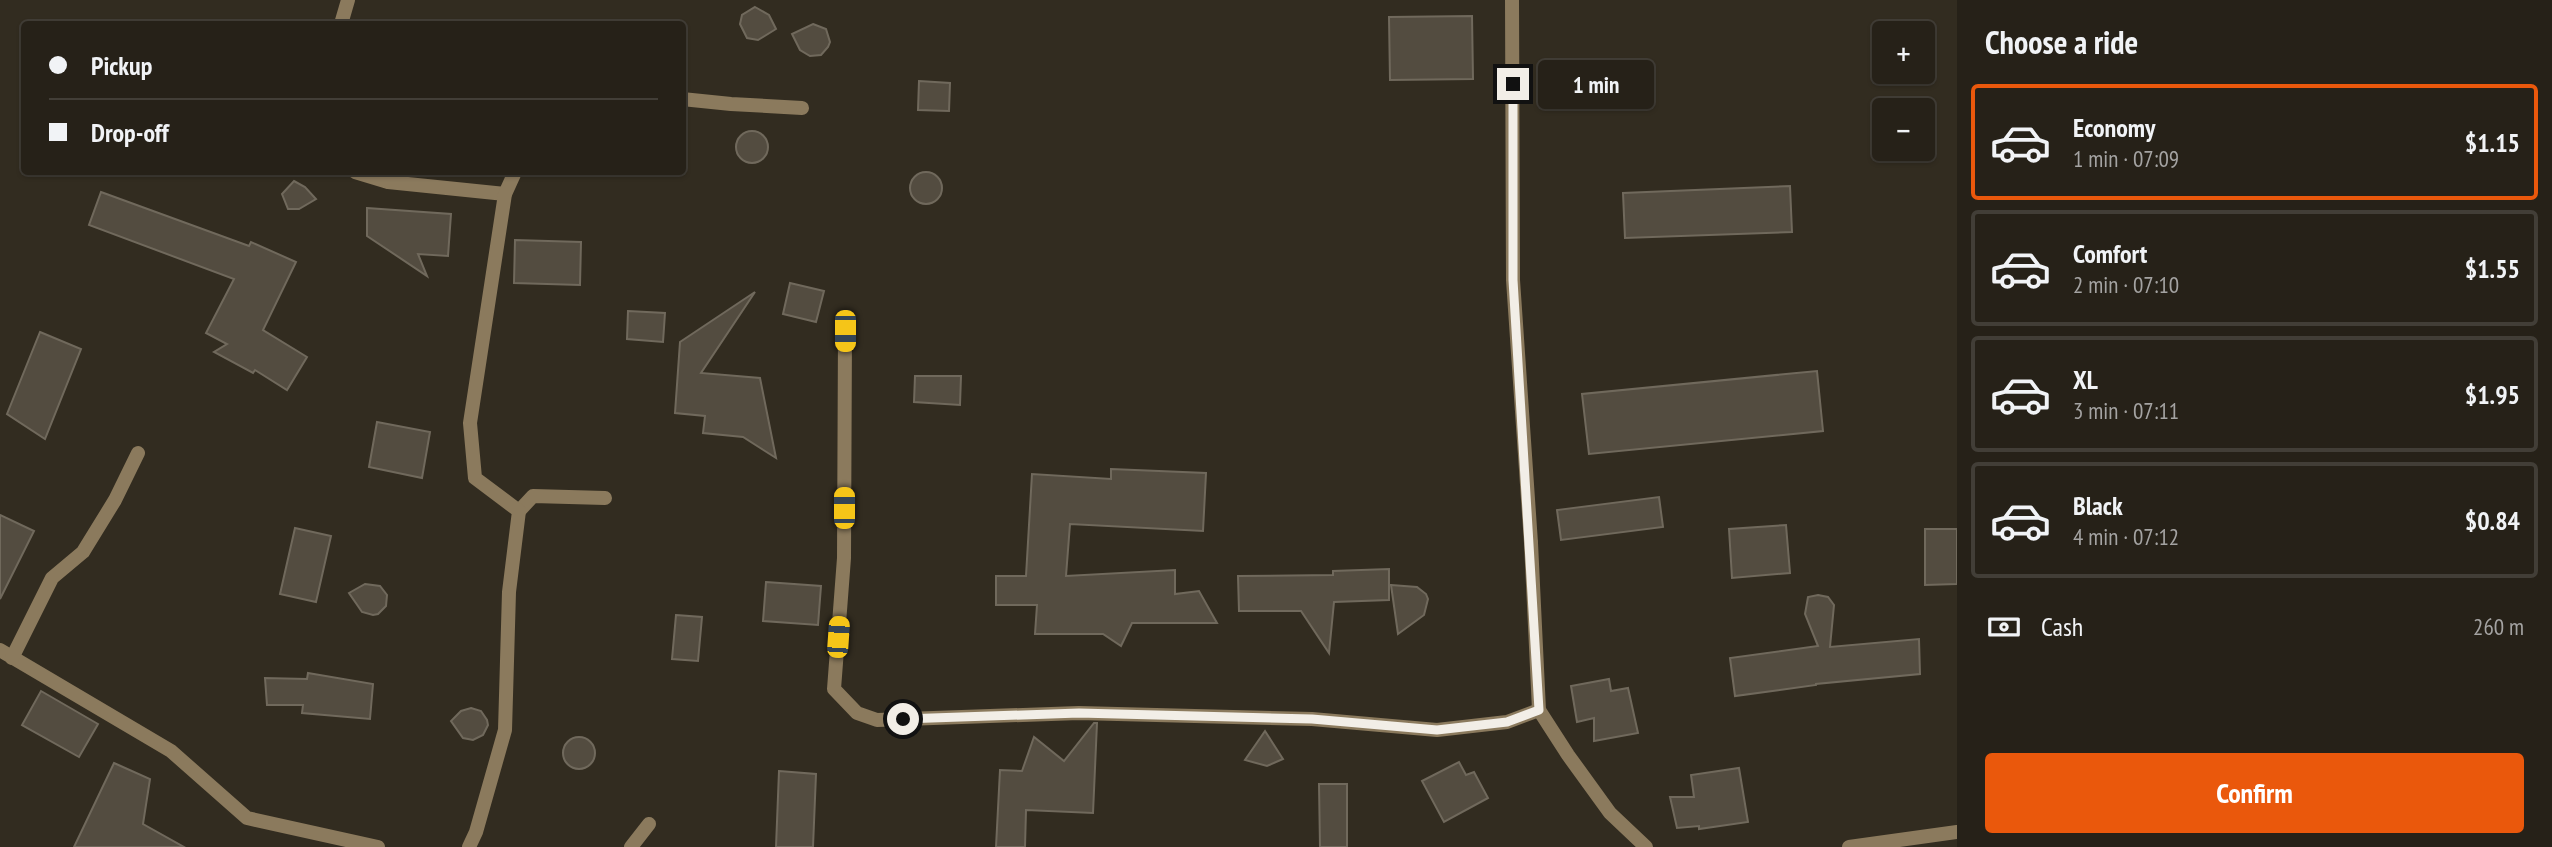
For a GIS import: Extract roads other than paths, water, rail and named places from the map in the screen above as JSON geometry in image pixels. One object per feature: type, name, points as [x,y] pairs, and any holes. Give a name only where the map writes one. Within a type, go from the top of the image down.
[{"type":"street","points":[[342,21],[348,0]]},
{"type":"street","points":[[1512,0],[1513,280],[1539,710],[1567,755],[1610,813],[1646,847]]},
{"type":"street","points":[[686,99],[802,108]]},
{"type":"street","points":[[367,175],[402,184],[505,194]]},
{"type":"street","points":[[514,175],[505,194],[470,423],[475,478],[519,511]]},
{"type":"street","points":[[845,331],[844,558],[834,689],[857,713],[877,720],[1079,713],[1312,719],[1437,730],[1507,722],[1539,710]]},
{"type":"street","points":[[138,453],[115,500],[83,552],[52,578],[6,654],[171,751],[247,818],[315,840],[378,847]]},
{"type":"street","points":[[469,847],[476,832],[505,730],[509,593],[519,511],[533,496],[606,498]]},
{"type":"street","points":[[631,847],[649,824]]},
{"type":"street","points":[[1849,847],[1957,832]]}]
